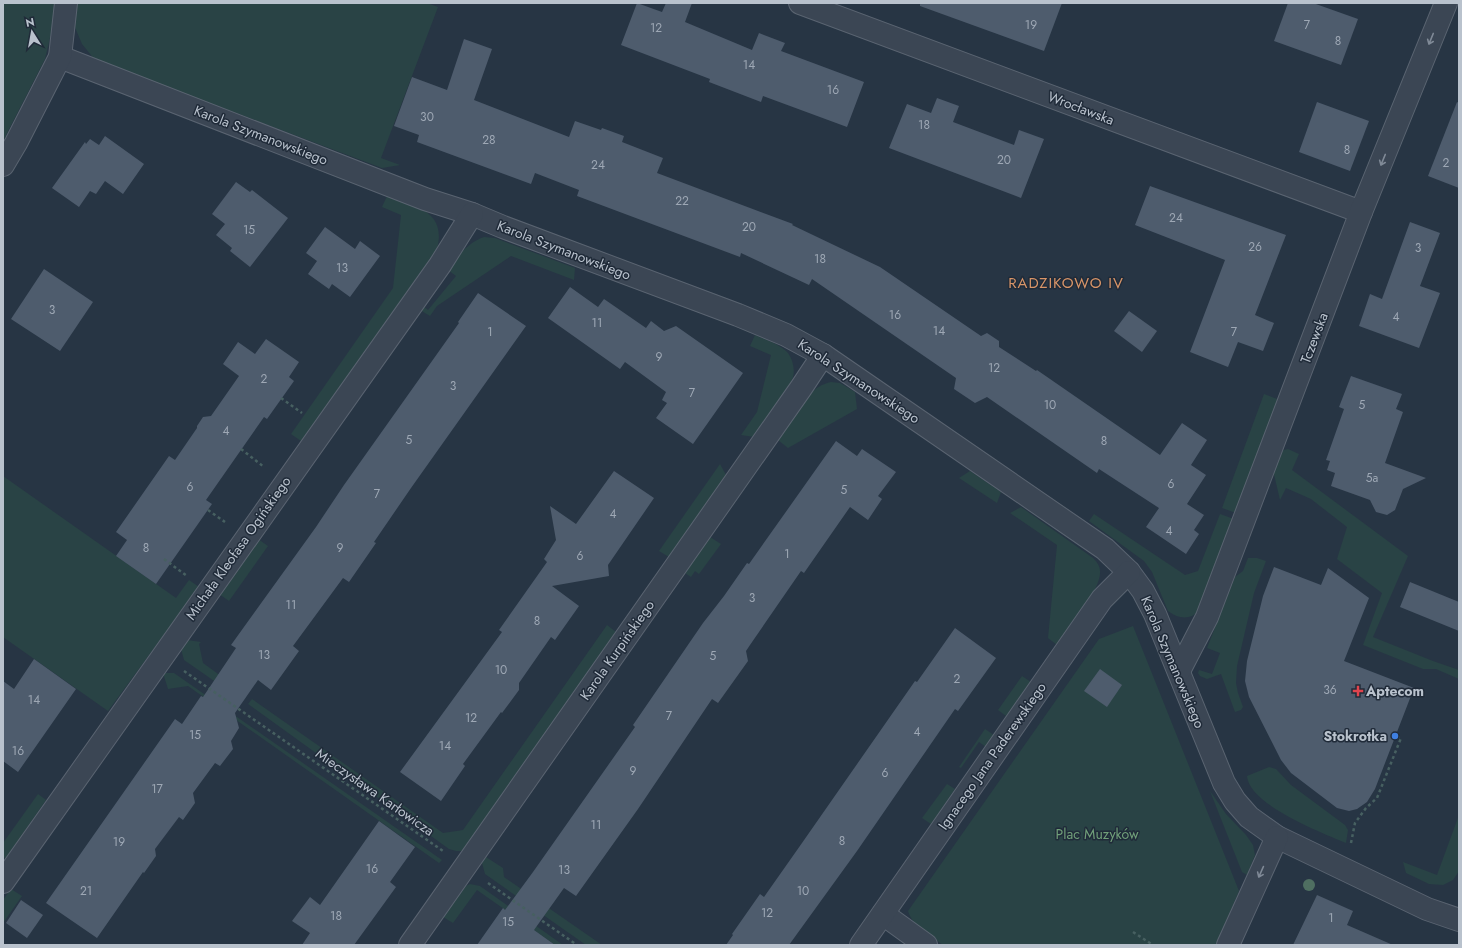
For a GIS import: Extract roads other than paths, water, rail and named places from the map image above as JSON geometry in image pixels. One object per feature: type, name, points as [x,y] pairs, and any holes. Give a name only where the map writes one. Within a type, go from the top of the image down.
[{"type":"street","points":[[3,165],[16,143],[60,57],[66,3]]},
{"type":"street","name":"Wrocławska","points":[[800,3],[1361,212]]},
{"type":"street","name":"Tczewska","points":[[1179,671],[1207,617],[1361,212],[1446,3]]},
{"type":"street","name":"Karola Szymanowskiego","points":[[60,57],[425,199],[472,214],[510,230],[738,315],[786,335],[823,355],[1105,549],[1129,572],[1143,591],[1155,614],[1224,784],[1235,801],[1249,817],[1277,837],[1427,909],[1459,920]]},
{"type":"street","name":"Michała Kleofasa Ogińskiego","points":[[3,882],[440,264],[472,214]]},
{"type":"street","name":"Karola Kurpińskiego","points":[[410,945],[823,355]]},
{"type":"street","name":"Ignacego Jana Paderewskiego","points":[[860,945],[1102,599],[1129,572]]},
{"type":"street","points":[[1228,945],[1277,837]]},
{"type":"street","points":[[883,914],[926,945]]},
{"type":"place","name":"Aptecom","points":[[1358,691]]},
{"type":"place","name":"Stokrotka","points":[[1395,736]]},
{"type":"district","name":"RADZIKOWO IV","points":[[1066,283]]},
{"type":"park label","name":"Plac Muzyków","points":[[1097,834]]}]
